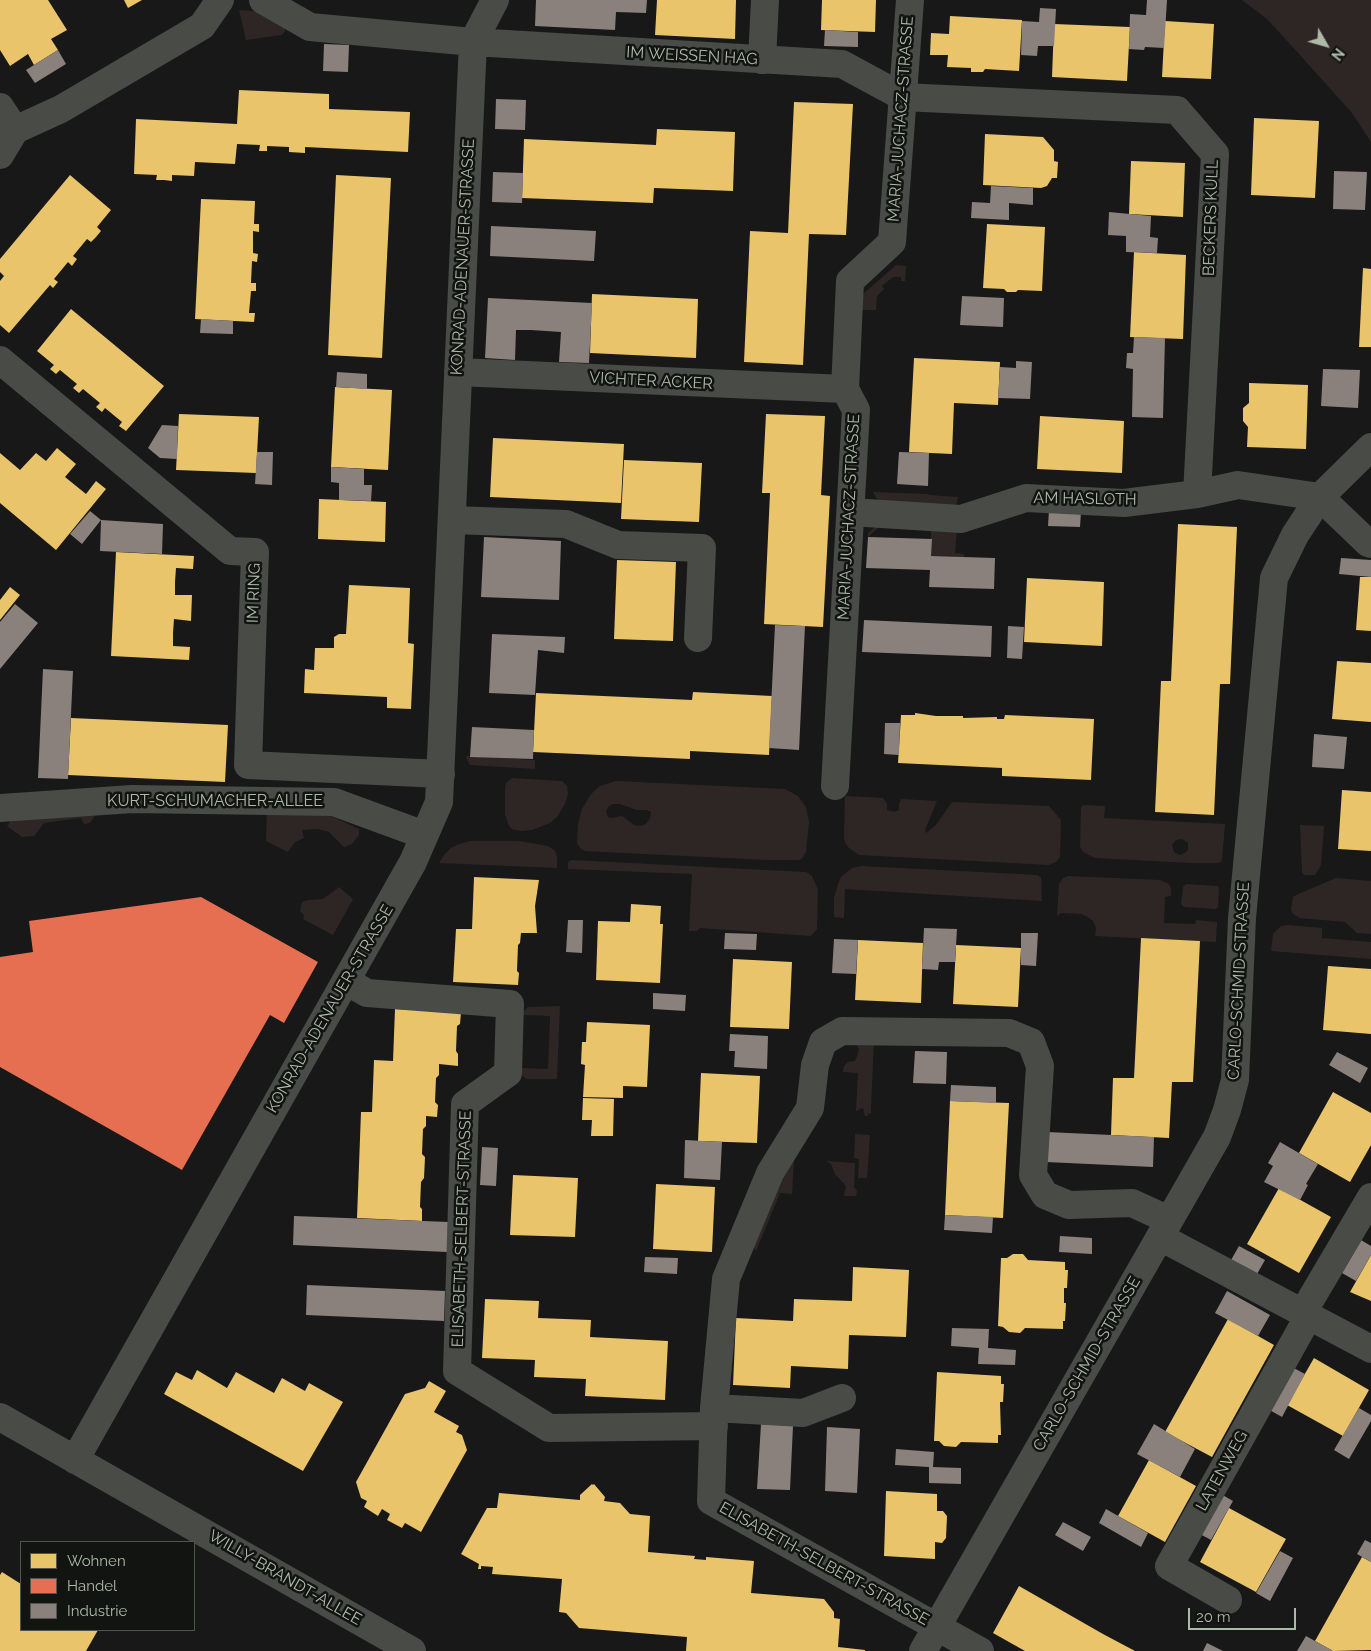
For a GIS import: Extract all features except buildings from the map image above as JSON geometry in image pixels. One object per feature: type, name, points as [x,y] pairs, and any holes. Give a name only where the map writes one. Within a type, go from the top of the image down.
[{"type":"street","points":[[0,155],[15,130],[61,110],[202,26],[220,0]]},
{"type":"street","name":"IM WEISSEN HAG","points":[[263,0],[310,27],[473,42],[842,64],[903,97]]},
{"type":"street","name":"KONRAD-ADENAUER-STRASSE","points":[[75,1460],[413,862],[439,802],[473,42],[495,0]]},
{"type":"street","points":[[762,60],[765,0]]},
{"type":"street","name":"MARIA-JUCHACZ-STRASSE","points":[[835,786],[856,410],[845,389],[850,281],[892,242],[910,0]]},
{"type":"street","name":"BECKERS KULL","points":[[903,97],[1177,110],[1215,154],[1197,494]]},
{"type":"street","points":[[0,107],[15,130]]},
{"type":"street","name":"IM RING","points":[[0,360],[230,551],[255,552],[248,765],[441,774]]},
{"type":"street","name":"VICHTER ACKER","points":[[458,372],[845,389]]},
{"type":"street","name":"CARLO-SCHMID-STRASSE","points":[[923,1651],[1216,1137],[1227,1110],[1235,1080],[1243,908],[1274,578],[1295,535],[1320,496],[1371,447]]},
{"type":"street","name":"AM HASLOTH","points":[[850,512],[961,519],[1026,498],[1124,503],[1197,494],[1238,485],[1320,496]]},
{"type":"street","points":[[1320,496],[1371,544]]},
{"type":"street","points":[[452,520],[566,524],[618,545],[702,548],[698,638]]},
{"type":"street","name":"KURT-SCHUMACHER-ALLEE","points":[[0,808],[132,799],[334,802],[424,835]]},
{"type":"street","name":"ELISABETH-SELBERT-STRASSE","points":[[346,981],[367,993],[510,1004],[508,1073],[465,1104],[457,1371],[549,1428],[714,1417],[711,1501],[980,1651]]},
{"type":"street","points":[[842,1398],[803,1413],[714,1417],[726,1279],[770,1173],[810,1108],[815,1065],[823,1042],[842,1031],[1009,1033],[1031,1042],[1040,1066],[1033,1175],[1045,1195],[1069,1205],[1132,1203],[1164,1228],[1305,1315],[1371,1350]]},
{"type":"street","points":[[1305,1315],[1371,1197]]},
{"type":"street","name":"LATENWEG","points":[[1228,1600],[1169,1566],[1305,1315]]},
{"type":"street","name":"WILLY-BRANDT-ALLEE","points":[[0,1417],[412,1651]]},
{"type":"shaded area","points":[[1242,0],[1371,0],[1371,142],[1352,113],[1290,44],[1267,19]]},
{"type":"shaded area","points":[[239,10],[268,12],[285,28],[285,31],[282,35],[246,40]]},
{"type":"shaded area","points":[[896,265],[906,266],[905,281],[901,281],[901,277],[893,277],[882,286],[884,289],[877,296],[876,310],[862,310],[862,295]]},
{"type":"shaded area","points":[[873,492],[958,497],[955,505],[881,502]]},
{"type":"shaded area","points":[[876,526],[957,530],[955,553],[964,554],[964,557],[931,556],[931,529],[879,527],[868,537],[868,533]]},
{"type":"shaded area","points":[[466,756],[535,760],[535,769],[470,765]]},
{"type":"shaded area","points":[[512,778],[562,781],[567,786],[568,794],[565,804],[557,817],[550,823],[532,830],[521,831],[512,829],[505,814],[505,788],[506,783]]},
{"type":"shaded area","points":[[616,781],[785,789],[798,796],[806,807],[809,822],[806,852],[802,859],[798,860],[767,860],[585,851],[577,843],[578,824],[582,809],[591,794],[600,786]],"holes":[[[620,804],[637,810],[651,812],[650,818],[646,824],[640,826],[634,825],[622,816],[608,817],[606,811],[609,806]]]},
{"type":"shaded area","points":[[845,796],[883,798],[887,804],[887,810],[894,812],[899,810],[901,799],[937,801],[925,830],[926,833],[936,825],[952,802],[1049,806],[1061,820],[1060,857],[1049,865],[859,855],[845,843]]},
{"type":"shaded area","points":[[1083,805],[1105,806],[1104,818],[1225,824],[1222,861],[1218,863],[1192,863],[1095,858],[1083,852],[1080,847],[1081,808]],"holes":[[[1182,839],[1188,843],[1188,850],[1185,853],[1179,855],[1174,852],[1172,845],[1176,840]]]},
{"type":"shaded area","points":[[267,810],[327,814],[359,829],[359,835],[352,844],[344,847],[329,832],[318,829],[302,830],[304,838],[295,842],[288,852],[266,841]]},
{"type":"shaded area","points":[[96,814],[90,823],[84,824],[81,818],[44,823],[34,836],[22,837],[7,826],[13,818]]},
{"type":"shaded area","points":[[1300,825],[1324,826],[1321,865],[1315,875],[1304,875],[1302,872]]},
{"type":"shaded area","points":[[470,841],[519,841],[548,846],[555,851],[557,868],[439,863],[451,848]]},
{"type":"shaded area","points":[[571,860],[806,872],[812,876],[818,890],[817,929],[811,936],[700,928],[697,931],[689,931],[692,874],[568,869],[568,862]]},
{"type":"shaded area","points":[[862,866],[1038,875],[1041,878],[1042,901],[845,889],[844,918],[834,917],[834,898],[841,877],[852,868]]},
{"type":"shaded area","points":[[1068,876],[1160,880],[1169,884],[1171,896],[1165,897],[1164,923],[1195,924],[1196,920],[1217,922],[1216,942],[1095,936],[1096,928],[1093,921],[1088,917],[1081,914],[1061,913],[1057,916],[1059,884],[1063,878]]},
{"type":"shaded area","points":[[1336,878],[1371,881],[1371,934],[1357,933],[1345,922],[1300,918],[1293,914],[1291,910],[1293,897]]},
{"type":"shaded area","points":[[1186,884],[1217,886],[1219,888],[1218,907],[1216,909],[1184,907],[1181,904],[1183,887]]},
{"type":"shaded area","points":[[339,887],[353,899],[333,935],[303,919],[304,915],[300,911],[302,902],[323,899]]},
{"type":"shaded area","points":[[1281,926],[1322,928],[1322,938],[1371,942],[1371,959],[1271,951],[1273,934]]},
{"type":"shaded area","points":[[560,1006],[557,1079],[527,1079],[521,1075],[520,1068],[548,1069],[550,1016],[523,1015],[524,1011],[528,1007]]},
{"type":"shaded area","points":[[865,1041],[874,1041],[871,1114],[868,1113],[868,1116],[865,1116],[863,1108],[856,1111],[858,1073],[843,1072],[844,1066],[848,1062],[855,1061],[859,1049],[857,1045]]},
{"type":"shaded area","points":[[855,1134],[870,1135],[867,1178],[858,1178],[859,1159],[854,1158]]},
{"type":"shaded area","points":[[794,1159],[792,1194],[780,1193],[756,1251],[754,1248],[774,1191]]},
{"type":"shaded area","points":[[826,1161],[855,1163],[854,1187],[857,1191],[856,1196],[844,1196],[846,1186],[835,1174],[831,1164]]}]
